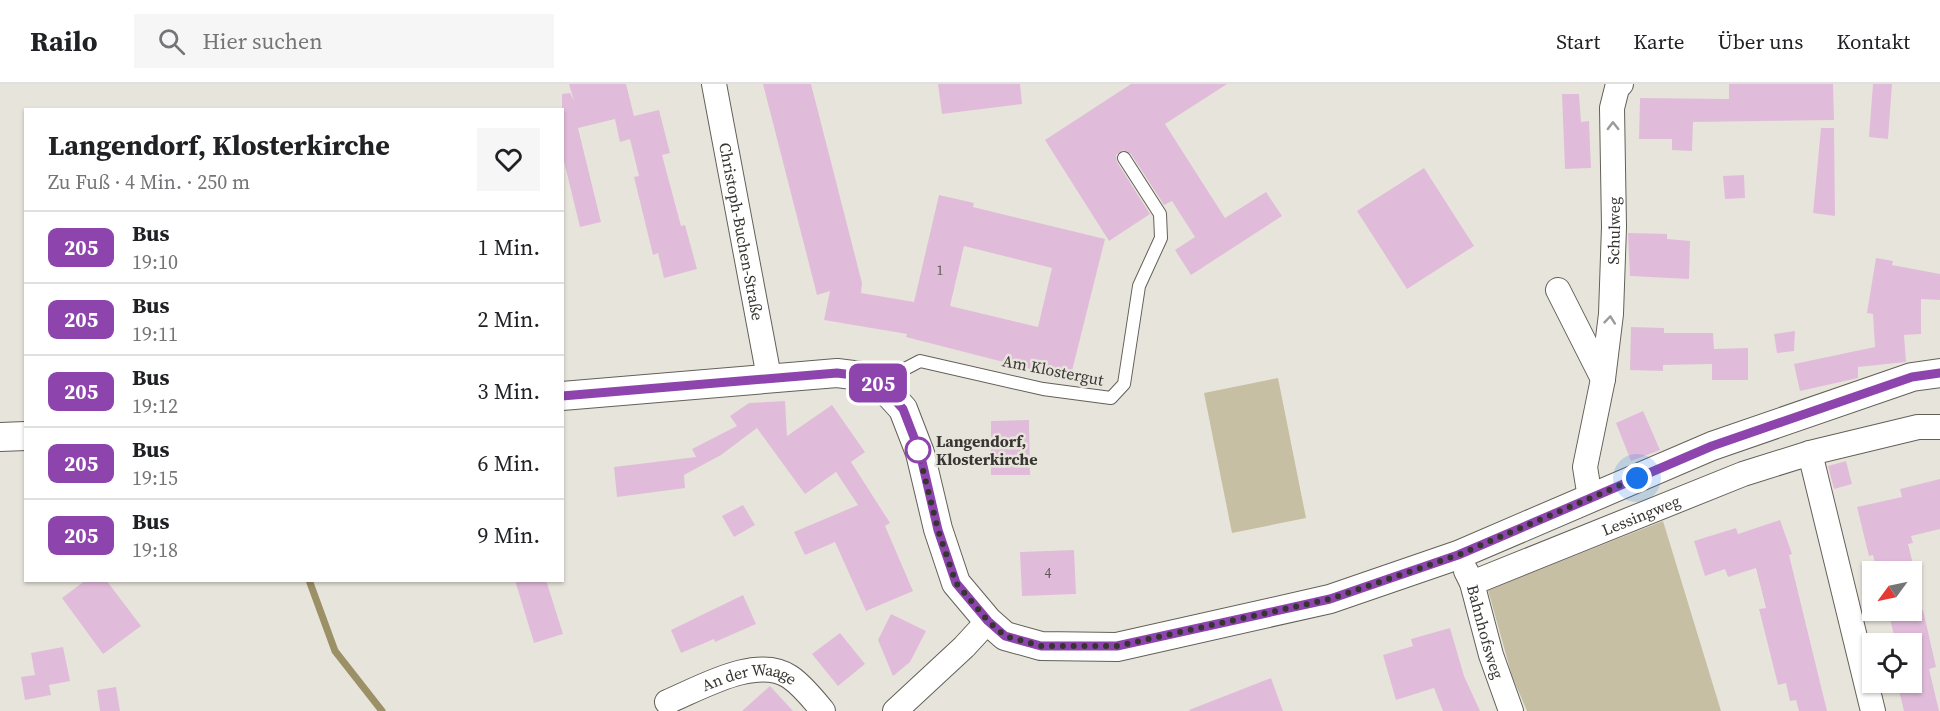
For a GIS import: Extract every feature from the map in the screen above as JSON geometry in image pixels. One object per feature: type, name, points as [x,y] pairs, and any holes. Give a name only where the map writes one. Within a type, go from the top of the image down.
[{"type":"street","name":"Christoph-Buchen-Straße","points":[[714,84],[769,377]]},
{"type":"street","name":"Schulweg","points":[[1590,498],[1585,467],[1603,379],[1611,314],[1614,227],[1612,108],[1617,88],[1621,84]]},
{"type":"street","points":[[1558,290],[1603,379]]},
{"type":"street","points":[[564,396],[769,377],[837,373],[869,377],[883,387],[903,409],[920,453],[938,530],[956,583],[988,621],[1005,636],[1041,646],[1117,646],[1330,599],[1458,555],[1712,446],[1912,377],[1940,373]]},
{"type":"street","name":"Lessingweg","points":[[1472,583],[1743,474],[1810,453],[1929,427]]},
{"type":"street","points":[[0,437],[24,436]]},
{"type":"street","points":[[1810,453],[1873,711]]},
{"type":"street","name":"Bahnhofsweg","points":[[1458,555],[1472,583],[1491,655],[1511,711]]},
{"type":"street","points":[[895,711],[964,647],[988,621]]},
{"type":"street","name":"An der Waage","points":[[666,702],[748,669],[769,669],[789,676],[823,711]]},
{"type":"lane","name":"Am Klostergut","points":[[883,387],[898,372],[921,361],[1043,388],[1111,398],[1124,384],[1139,286],[1161,238],[1160,214],[1124,158]]},
{"type":"shaded area","points":[[1278,378],[1306,518],[1232,533],[1204,393]]},
{"type":"shaded area","points":[[1663,521],[1721,711],[1527,711],[1512,676],[1488,590]]},
{"type":"building","points":[[569,84],[626,84],[634,116],[659,110],[670,153],[662,155],[681,226],[685,225],[697,269],[664,278],[658,253],[653,255],[634,177],[639,176],[630,139],[620,142],[615,119],[578,128],[601,222],[580,227],[564,161],[562,94],[570,93],[574,101]]},
{"type":"building","points":[[763,84],[811,84],[862,283],[861,293],[914,302],[939,195],[974,203],[973,207],[1105,239],[1070,379],[906,337],[907,334],[824,320],[830,291],[817,295]],"holes":[[[964,246],[1052,268],[1038,327],[950,306]]]},
{"type":"building","points":[[938,84],[1020,84],[1022,104],[942,114]]},
{"type":"building","points":[[1131,84],[1227,84],[1165,124],[1225,218],[1266,192],[1282,216],[1191,275],[1175,250],[1195,237],[1172,201],[1164,205],[1131,154],[1123,150],[1116,155],[1117,162],[1150,214],[1109,241],[1045,140]]},
{"type":"building","points":[[1729,84],[1833,84],[1834,120],[1693,122],[1692,151],[1672,150],[1672,139],[1639,139],[1640,98],[1729,99]]},
{"type":"building","points":[[1873,84],[1892,84],[1888,139],[1869,137]]},
{"type":"building","points":[[1562,94],[1579,94],[1581,122],[1589,121],[1591,168],[1565,169]]},
{"type":"building","points":[[1821,128],[1834,128],[1835,216],[1813,213]]},
{"type":"building","points":[[1424,168],[1474,246],[1407,289],[1357,211]]},
{"type":"building","points":[[1744,175],[1745,198],[1725,199],[1723,176]]},
{"type":"building","points":[[1628,233],[1667,234],[1667,239],[1690,241],[1689,279],[1630,276]]},
{"type":"building","points":[[1876,258],[1893,261],[1892,265],[1940,274],[1940,300],[1921,299],[1921,334],[1904,335],[1906,362],[1858,367],[1858,378],[1800,391],[1794,364],[1875,347],[1873,314],[1867,313]]},
{"type":"building","points":[[1631,327],[1664,328],[1664,333],[1713,333],[1714,349],[1748,348],[1748,380],[1712,380],[1712,364],[1663,365],[1663,371],[1630,370]]},
{"type":"building","points":[[1795,331],[1794,351],[1777,353],[1774,334]]},
{"type":"building","points":[[785,401],[787,436],[832,405],[865,452],[851,462],[890,523],[885,526],[913,591],[866,611],[835,542],[805,555],[794,532],[858,505],[836,472],[805,494],[757,428],[721,455],[684,475],[685,488],[617,497],[614,467],[696,457],[692,449],[737,426],[730,416],[749,403]]},
{"type":"building","points":[[1643,411],[1660,450],[1631,461],[1616,423]]},
{"type":"building","points":[[1029,420],[1030,475],[991,475],[991,421]]},
{"type":"building","points":[[1846,461],[1852,484],[1834,489],[1828,466]]},
{"type":"building","points":[[1940,479],[1940,529],[1911,536],[1913,543],[1908,544],[1912,561],[1874,561],[1873,555],[1869,556],[1857,507],[1902,497],[1900,489]]},
{"type":"building","points":[[743,505],[755,525],[734,537],[722,516]]},
{"type":"building","points":[[1780,520],[1792,554],[1789,555],[1827,711],[1799,711],[1796,700],[1790,701],[1786,683],[1778,685],[1759,609],[1766,608],[1756,568],[1728,577],[1725,569],[1705,576],[1694,541],[1736,528],[1738,534]]},
{"type":"building","points":[[1074,550],[1076,594],[1022,596],[1020,552]]},
{"type":"building","points":[[83,582],[108,582],[141,626],[103,654],[62,598]]},
{"type":"building","points":[[516,582],[547,582],[563,634],[534,643]]},
{"type":"building","points":[[743,595],[756,624],[715,642],[714,639],[681,653],[671,630]]},
{"type":"building","points":[[1923,610],[1936,667],[1929,669],[1939,711],[1904,711],[1900,693],[1922,693],[1922,633],[1893,633],[1891,621],[1922,621]]},
{"type":"building","points":[[891,614],[926,631],[910,662],[893,676],[878,640]]},
{"type":"building","points":[[1450,628],[1464,676],[1480,711],[1443,711],[1434,688],[1396,700],[1383,655],[1413,646],[1411,639]]},
{"type":"building","points":[[840,633],[865,664],[838,686],[812,654]]},
{"type":"building","points":[[63,647],[70,681],[49,685],[51,695],[25,700],[21,677],[35,675],[31,653]]},
{"type":"building","points":[[1271,678],[1283,711],[1189,710]]},
{"type":"building","points":[[770,686],[793,711],[742,711]]},
{"type":"building","points":[[116,687],[120,711],[100,711],[97,690]]},
{"type":"waterway","points":[[310,582],[335,651],[382,711]]},
{"type":"bus line","name":"205","points":[[564,396],[769,377],[837,373],[869,377],[883,387],[903,409],[920,453],[938,530],[956,583],[988,621],[1005,636],[1041,646],[1117,646],[1330,599],[1458,555],[1712,446],[1912,377],[1940,373]]},
{"type":"place","name":"Langendorf, Klosterkirche","points":[[918,450]]},
{"type":"route","points":[[918,450],[938,530],[956,583],[988,621],[1005,636],[1041,646],[1117,646],[1330,599],[1458,555],[1637,478]]}]
